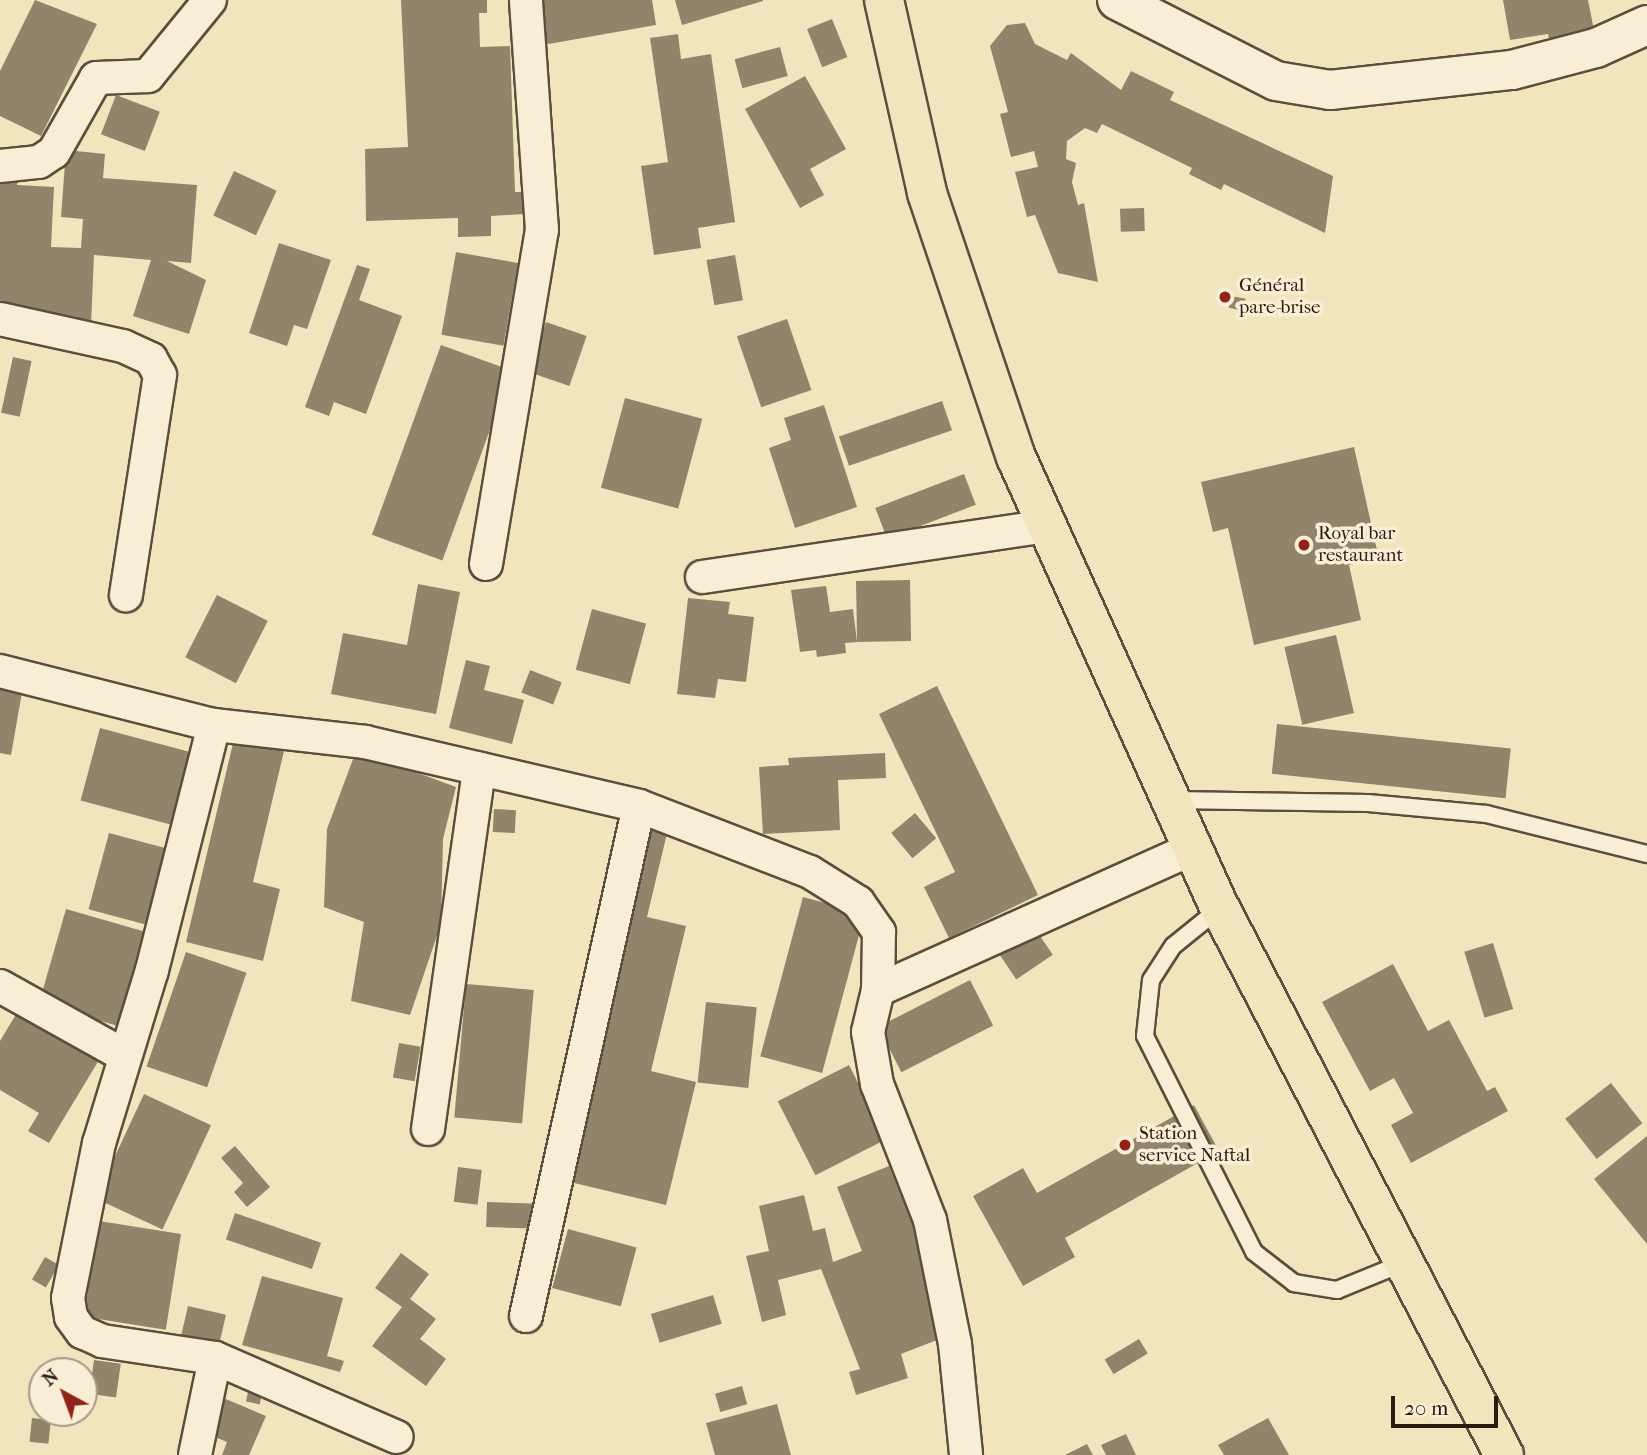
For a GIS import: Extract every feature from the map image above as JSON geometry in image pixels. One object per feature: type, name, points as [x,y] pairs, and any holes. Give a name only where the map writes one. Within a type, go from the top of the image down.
[{"type":"main road","points":[[884,0],[927,193],[1016,457],[1220,908],[1504,1455]]},
{"type":"street","points":[[0,166],[39,162],[54,152],[96,78],[148,76],[210,0]]},
{"type":"street","points":[[486,564],[542,230],[526,0]]},
{"type":"street","points":[[1118,0],[1276,82],[1330,90],[1513,70],[1596,48],[1647,24]]},
{"type":"street","points":[[0,319],[122,346],[151,359],[160,375],[126,595]]},
{"type":"street","points":[[702,577],[1048,526]]},
{"type":"street","points":[[0,671],[214,725],[365,742],[639,806],[810,873],[858,902],[879,932],[878,990],[868,1032],[877,1084],[930,1220],[955,1344],[967,1455]]},
{"type":"street","points":[[214,725],[99,1143],[68,1298],[71,1317],[82,1332],[102,1340],[215,1358],[397,1437]]},
{"type":"street","points":[[428,1129],[479,769]]},
{"type":"street","points":[[526,1316],[639,806]]},
{"type":"street","points":[[878,990],[1192,849]]},
{"type":"street","points":[[0,986],[125,1056]]},
{"type":"street","points":[[195,1455],[215,1358]]},
{"type":"lane","points":[[1173,800],[1368,803],[1486,814],[1647,854]]},
{"type":"lane","points":[[1220,908],[1173,946],[1151,980],[1145,1036],[1254,1252],[1294,1283],[1337,1290],[1406,1262]]},
{"type":"building","points":[[35,0],[97,24],[41,136],[0,116],[0,71]]},
{"type":"building","points":[[401,0],[487,0],[487,13],[479,13],[480,47],[510,46],[515,192],[524,192],[524,214],[491,216],[491,236],[458,237],[458,218],[366,221],[365,149],[408,147]]},
{"type":"building","points":[[535,0],[652,0],[656,25],[543,45]]},
{"type":"building","points":[[675,0],[763,0],[763,1],[682,25]]},
{"type":"building","points":[[1503,0],[1588,0],[1595,35],[1550,44],[1548,34],[1510,40]]},
{"type":"building","points":[[832,19],[847,57],[822,67],[807,29]]},
{"type":"building","points":[[1025,23],[1035,44],[1067,60],[1071,53],[1121,90],[1131,71],[1174,92],[1170,100],[1333,176],[1325,233],[1224,184],[1221,190],[1189,174],[1192,168],[1102,124],[1097,133],[1085,128],[1067,141],[1066,159],[1076,163],[1072,182],[1078,205],[1084,203],[1098,282],[1058,273],[1035,215],[1027,217],[1015,172],[1038,167],[1034,151],[1011,157],[1000,114],[1008,112],[990,46],[1007,25]]},
{"type":"building","points":[[678,34],[681,59],[711,54],[735,222],[698,228],[701,248],[654,255],[641,166],[668,162],[650,38]]},
{"type":"building","points":[[780,47],[788,76],[742,88],[735,59]]},
{"type":"building","points":[[805,76],[846,149],[810,169],[824,195],[800,208],[745,109]]},
{"type":"building","points":[[116,95],[160,112],[145,151],[101,134]]},
{"type":"building","points":[[66,150],[105,154],[103,178],[197,185],[191,263],[167,261],[206,280],[189,334],[133,316],[151,260],[94,255],[91,325],[0,321],[0,170],[18,170],[17,185],[54,187],[51,247],[81,248],[83,219],[61,217]]},
{"type":"building","points":[[234,171],[277,191],[256,235],[213,215]]},
{"type":"building","points":[[1144,208],[1145,231],[1121,232],[1120,209]]},
{"type":"building","points":[[279,243],[331,260],[307,329],[294,325],[287,346],[249,333]]},
{"type":"building","points":[[456,252],[518,263],[503,346],[441,335]]},
{"type":"building","points":[[735,255],[743,300],[714,305],[706,260]]},
{"type":"building","points":[[357,265],[370,269],[359,300],[402,316],[366,414],[334,402],[329,416],[305,407]]},
{"type":"building","points":[[1231,296],[1246,299],[1243,311],[1229,308]]},
{"type":"building","points":[[787,319],[811,390],[761,407],[737,336]]},
{"type":"building","points":[[546,322],[587,336],[569,386],[529,372]]},
{"type":"building","points":[[441,345],[511,371],[442,560],[372,535]]},
{"type":"building","points":[[13,357],[32,361],[20,417],[1,413]]},
{"type":"building","points":[[625,398],[702,419],[678,509],[601,488]]},
{"type":"building","points":[[942,401],[952,430],[849,466],[839,436]]},
{"type":"building","points":[[824,405],[857,507],[795,528],[769,448],[791,440],[784,418]]},
{"type":"building","name":"Royal bar restaurant","points":[[1354,447],[1379,559],[1349,565],[1361,620],[1254,645],[1228,528],[1213,532],[1201,482]]},
{"type":"building","points":[[964,474],[976,505],[887,539],[875,508]]},
{"type":"building","points":[[910,580],[911,641],[857,642],[856,581]]},
{"type":"building","points":[[418,584],[460,592],[436,714],[331,694],[343,633],[407,645]]},
{"type":"building","points":[[826,586],[830,612],[853,609],[857,642],[845,643],[846,653],[817,657],[816,650],[800,652],[791,590]]},
{"type":"building","points":[[217,595],[268,621],[236,683],[185,657]]},
{"type":"building","points":[[688,598],[730,602],[728,614],[754,617],[746,682],[718,679],[715,698],[677,694]]},
{"type":"building","points":[[592,609],[646,623],[630,684],[576,670]]},
{"type":"building","points":[[1336,635],[1354,713],[1302,725],[1284,647]]},
{"type":"building","points":[[466,660],[490,666],[484,690],[524,700],[512,744],[449,728]]},
{"type":"building","points":[[530,670],[562,682],[553,705],[521,692]]},
{"type":"building","points":[[0,677],[24,681],[11,755],[0,753]]},
{"type":"building","points":[[937,686],[1038,895],[949,938],[924,887],[955,872],[879,714]]},
{"type":"building","points":[[1277,724],[1511,749],[1505,798],[1272,774]]},
{"type":"building","points":[[100,728],[191,752],[171,825],[81,800]]},
{"type":"building","points":[[234,739],[284,751],[253,882],[280,889],[263,961],[186,942]]},
{"type":"building","points":[[359,743],[380,759],[456,787],[443,839],[441,924],[410,1015],[351,1001],[364,922],[324,907],[327,829]]},
{"type":"building","points":[[885,753],[886,778],[838,780],[840,830],[763,834],[759,767],[789,765],[788,758]]},
{"type":"building","points":[[494,809],[516,810],[515,833],[493,832]]},
{"type":"building","points":[[915,813],[936,838],[912,858],[891,833]]},
{"type":"building","points":[[653,821],[669,825],[647,917],[686,926],[651,1071],[696,1082],[666,1205],[566,1181]]},
{"type":"building","points":[[109,833],[167,849],[147,925],[89,909]]},
{"type":"building","points":[[803,897],[865,914],[822,1073],[760,1056]]},
{"type":"building","points":[[66,909],[148,932],[121,1027],[39,1003]]},
{"type":"building","points":[[1036,930],[1053,955],[1016,979],[1000,955]]},
{"type":"building","points":[[1493,943],[1513,1009],[1484,1018],[1464,952]]},
{"type":"building","points":[[186,952],[247,973],[207,1087],[147,1066]]},
{"type":"building","points":[[1393,964],[1428,1031],[1449,1020],[1487,1091],[1495,1087],[1508,1111],[1411,1163],[1391,1125],[1413,1113],[1394,1078],[1370,1091],[1322,1002]]},
{"type":"building","points":[[970,980],[993,1025],[901,1072],[878,1027]]},
{"type":"building","points":[[466,984],[534,990],[522,1123],[454,1117]]},
{"type":"building","points":[[706,1002],[757,1007],[748,1088],[698,1083]]},
{"type":"building","points":[[18,1011],[99,1060],[49,1143],[28,1131],[39,1113],[0,1090],[0,1041]]},
{"type":"building","points":[[399,1043],[421,1047],[415,1081],[393,1077]]},
{"type":"building","points":[[849,1065],[887,1139],[815,1175],[778,1101]]},
{"type":"building","points":[[1611,1083],[1642,1123],[1597,1159],[1565,1119]]},
{"type":"building","points":[[144,1094],[211,1125],[162,1229],[95,1198]]},
{"type":"building","points":[[1194,1105],[1219,1151],[1065,1238],[1075,1257],[1023,1286],[973,1196],[1023,1168],[1037,1193]]},
{"type":"building","points":[[1647,1136],[1647,1244],[1594,1179]]},
{"type":"building","points":[[235,1146],[270,1187],[247,1207],[234,1192],[243,1183],[221,1158]]},
{"type":"building","points":[[889,1166],[955,1333],[901,1354],[908,1378],[856,1395],[849,1372],[860,1369],[821,1269],[778,1280],[786,1315],[762,1322],[746,1256],[769,1251],[759,1206],[804,1195],[813,1231],[825,1228],[833,1262],[862,1251],[837,1187]]},
{"type":"building","points":[[458,1167],[482,1170],[478,1205],[454,1202]]},
{"type":"building","points":[[487,1202],[539,1204],[538,1229],[486,1227]]},
{"type":"building","points":[[235,1213],[321,1243],[312,1269],[226,1239]]},
{"type":"building","points":[[99,1221],[181,1234],[166,1330],[84,1317]]},
{"type":"building","points":[[568,1229],[637,1247],[621,1306],[552,1288]]},
{"type":"building","points":[[401,1253],[429,1274],[410,1299],[436,1319],[420,1339],[446,1359],[426,1386],[372,1346],[402,1307],[375,1288]]},
{"type":"building","points":[[45,1257],[59,1265],[46,1288],[32,1280]]},
{"type":"building","points":[[262,1276],[343,1298],[327,1356],[344,1361],[340,1372],[242,1345]]},
{"type":"building","points":[[713,1295],[722,1324],[660,1343],[651,1314]]},
{"type":"building","points":[[188,1306],[226,1315],[219,1346],[181,1337]]},
{"type":"building","points":[[1139,1339],[1148,1354],[1113,1374],[1105,1360]]},
{"type":"building","points":[[98,1361],[121,1364],[116,1397],[98,1395]]},
{"type":"building","points":[[251,1378],[265,1381],[260,1404],[246,1401]]},
{"type":"building","points":[[742,1386],[747,1404],[720,1412],[715,1394]]},
{"type":"building","points":[[221,1397],[266,1416],[249,1455],[222,1455],[227,1442],[205,1433]]},
{"type":"building","points":[[777,1404],[791,1455],[715,1455],[706,1423]]},
{"type":"building","points":[[1268,1418],[1289,1455],[1224,1455],[1218,1445]]},
{"type":"building","points":[[31,1427],[50,1427],[48,1444],[29,1442]]},
{"type":"building","points":[[1126,1434],[1136,1455],[1106,1455],[1101,1445]]},
{"type":"building","points":[[1087,1444],[1093,1455],[1065,1455]]},
{"type":"place","name":"Général pare-brise","points":[[1225,297]]},
{"type":"place","name":"Royal bar restaurant","points":[[1304,545]]},
{"type":"place","name":"Station service Naftal","points":[[1125,1145]]}]
